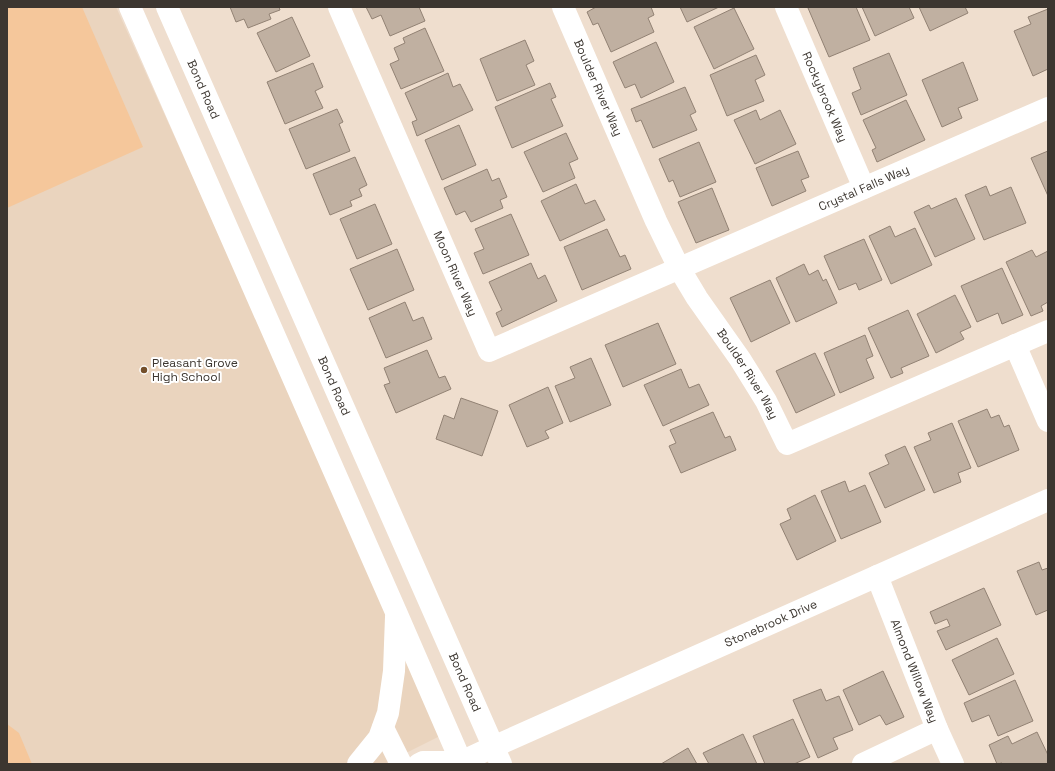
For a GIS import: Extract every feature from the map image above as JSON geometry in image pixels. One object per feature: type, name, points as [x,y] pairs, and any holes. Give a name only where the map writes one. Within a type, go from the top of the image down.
[{"type":"street","points":[[130,7],[396,612],[460,763],[423,762],[419,764]]},
{"type":"street","name":"Bond Road","points":[[166,7],[497,756]]},
{"type":"street","name":"Moon River Way","points":[[339,7],[489,351],[679,268]]},
{"type":"street","name":"Boulder River Way","points":[[563,7],[656,221],[679,268],[697,298],[740,359],[766,401],[787,444],[1015,345]]},
{"type":"street","name":"Rockybrook Way","points":[[786,7],[864,188]]},
{"type":"street","name":"Crystal Falls Way","points":[[679,268],[1048,108]]},
{"type":"street","points":[[1048,331],[1015,345],[1048,421]]},
{"type":"street","name":"Stonebrook Drive","points":[[460,763],[497,756],[877,576],[1048,500]]},
{"type":"street","name":"Almond Willow Way","points":[[877,576],[937,729],[953,764]]},
{"type":"street","points":[[358,764],[380,738],[388,712],[394,670],[396,612]]},
{"type":"street","points":[[383,728],[401,764]]},
{"type":"street","points":[[863,764],[937,729]]},
{"type":"shaded area","name":"Pleasant Grove High School","points":[[7,7],[116,7],[444,734],[384,764],[7,764]]},
{"type":"shaded area","points":[[7,7],[82,7],[143,147],[7,208]]},
{"type":"shaded area","points":[[7,724],[19,733],[32,764],[7,764]]},
{"type":"building","points":[[230,7],[279,7],[280,10],[269,14],[271,19],[248,28],[244,19],[236,22]]},
{"type":"building","points":[[366,7],[419,7],[425,21],[390,36],[381,15],[372,19]]},
{"type":"building","points":[[596,7],[651,7],[654,15],[648,18],[654,32],[611,52],[598,23],[593,25],[587,12]]},
{"type":"building","points":[[680,7],[719,7],[687,22]]},
{"type":"building","points":[[856,7],[870,40],[829,57],[808,8]]},
{"type":"building","points":[[862,7],[909,7],[914,18],[875,36]]},
{"type":"building","points":[[919,7],[965,7],[968,13],[930,31]]},
{"type":"building","points":[[734,8],[754,49],[714,69],[694,27]]},
{"type":"building","points":[[1048,9],[1048,69],[1033,76],[1014,31],[1031,24],[1028,17]]},
{"type":"building","points":[[292,17],[310,56],[276,72],[257,33]]},
{"type":"building","points":[[425,28],[444,71],[401,89],[390,64],[399,60],[394,48],[405,43],[403,38]]},
{"type":"building","points":[[525,40],[534,61],[526,65],[535,85],[497,101],[480,59]]},
{"type":"building","points":[[656,42],[674,82],[641,98],[635,84],[625,88],[613,62]]},
{"type":"building","points":[[889,53],[907,95],[861,115],[852,93],[861,89],[853,68]]},
{"type":"building","points":[[756,55],[765,75],[755,80],[764,101],[727,116],[710,75]]},
{"type":"building","points":[[963,62],[978,100],[958,108],[962,118],[942,127],[922,80]]},
{"type":"building","points":[[313,63],[323,87],[315,91],[323,108],[285,124],[267,82]]},
{"type":"building","points":[[448,73],[453,87],[460,84],[473,110],[417,136],[412,122],[417,120],[405,93]]},
{"type":"building","points":[[550,83],[556,97],[551,99],[563,126],[512,148],[495,107]]},
{"type":"building","points":[[685,87],[696,112],[690,115],[697,130],[653,148],[641,120],[636,122],[631,109]]},
{"type":"building","points":[[906,100],[925,140],[877,162],[872,150],[876,148],[863,120]]},
{"type":"building","points":[[337,109],[343,122],[339,124],[350,151],[306,169],[289,129]]},
{"type":"building","points":[[756,110],[760,120],[780,110],[796,144],[755,164],[734,120]]},
{"type":"building","points":[[459,125],[476,165],[442,180],[425,140]]},
{"type":"building","points":[[566,133],[578,159],[569,163],[575,178],[543,192],[524,152]]},
{"type":"building","points":[[699,142],[716,182],[680,197],[673,180],[669,182],[659,159]]},
{"type":"building","points":[[798,151],[809,177],[801,180],[806,191],[772,206],[756,168]]},
{"type":"building","points":[[1048,151],[1048,196],[1031,158]]},
{"type":"building","points":[[355,157],[367,185],[359,189],[362,196],[350,201],[352,206],[330,215],[313,174]]},
{"type":"building","points":[[487,169],[492,181],[499,178],[507,197],[500,200],[503,208],[471,222],[465,211],[456,215],[444,188]]},
{"type":"building","points":[[576,184],[585,204],[595,200],[605,220],[560,241],[541,201]]},
{"type":"building","points":[[986,186],[990,196],[1011,187],[1026,223],[984,240],[965,195]]},
{"type":"building","points":[[712,188],[729,230],[696,243],[678,202]]},
{"type":"building","points":[[956,198],[975,239],[935,257],[914,212],[929,205],[931,209]]},
{"type":"building","points":[[375,204],[392,244],[357,259],[340,219]]},
{"type":"building","points":[[511,214],[529,255],[483,274],[474,253],[484,249],[475,229]]},
{"type":"building","points":[[890,226],[895,237],[915,228],[932,265],[891,284],[869,236]]},
{"type":"building","points":[[607,229],[620,257],[625,255],[631,269],[582,290],[564,247]]},
{"type":"building","points":[[864,239],[882,280],[859,290],[856,283],[839,290],[824,256]]},
{"type":"building","points":[[397,249],[414,290],[368,310],[350,269]]},
{"type":"building","points":[[1032,250],[1036,257],[1048,251],[1048,302],[1041,306],[1043,311],[1031,316],[1006,262]]},
{"type":"building","points":[[531,263],[538,279],[545,275],[557,301],[502,327],[496,313],[502,310],[489,282]]},
{"type":"building","points":[[804,264],[809,275],[818,270],[823,281],[826,279],[837,303],[796,322],[776,278]]},
{"type":"building","points":[[1002,268],[1023,315],[1002,324],[998,313],[977,322],[961,286]]},
{"type":"building","points":[[770,280],[790,323],[751,342],[730,298]]},
{"type":"building","points":[[955,295],[971,327],[960,332],[964,339],[936,353],[917,314]]},
{"type":"building","points":[[405,302],[413,321],[423,317],[432,339],[386,358],[369,318]]},
{"type":"building","points":[[908,310],[929,356],[901,368],[903,373],[891,378],[868,328]]},
{"type":"building","points":[[658,323],[676,364],[623,387],[605,345]]},
{"type":"building","points":[[865,335],[873,356],[866,359],[874,378],[840,393],[824,353]]},
{"type":"building","points":[[427,350],[439,378],[445,376],[451,389],[396,413],[384,385],[390,383],[384,368]]},
{"type":"building","points":[[815,353],[835,395],[796,413],[776,371]]},
{"type":"building","points":[[591,358],[611,405],[570,422],[555,386],[575,378],[570,367]]},
{"type":"building","points":[[681,369],[689,388],[699,384],[709,405],[663,426],[644,385]]},
{"type":"building","points":[[548,387],[563,423],[545,431],[549,438],[527,447],[509,405]]},
{"type":"building","points":[[461,398],[498,411],[482,456],[436,439],[444,415],[454,419]]},
{"type":"building","points":[[987,409],[991,418],[999,415],[1004,427],[1009,425],[1019,450],[978,467],[958,421]]},
{"type":"building","points":[[713,412],[725,438],[730,436],[736,450],[681,473],[669,446],[676,443],[670,430]]},
{"type":"building","points":[[952,423],[971,468],[958,473],[961,482],[934,493],[914,447],[931,440],[928,433]]},
{"type":"building","points":[[905,446],[925,490],[885,508],[869,473],[889,464],[885,455]]},
{"type":"building","points":[[845,481],[849,492],[865,485],[881,522],[841,539],[821,491]]},
{"type":"building","points":[[815,495],[836,541],[797,560],[780,524],[791,519],[787,509]]},
{"type":"building","points":[[1039,562],[1042,570],[1048,568],[1048,610],[1036,615],[1017,571]]},
{"type":"building","points":[[984,588],[1001,625],[946,650],[937,631],[950,626],[947,619],[935,624],[930,612]]},
{"type":"building","points":[[997,638],[1014,674],[969,695],[952,660]]},
{"type":"building","points":[[883,671],[904,717],[886,725],[880,715],[859,725],[843,690]]},
{"type":"building","points":[[1015,680],[1033,721],[998,736],[989,715],[972,722],[964,703]]},
{"type":"building","points":[[821,689],[826,701],[839,696],[853,730],[833,738],[838,749],[818,758],[793,700]]},
{"type":"building","points":[[793,719],[810,757],[794,764],[765,764],[753,736]]},
{"type":"building","points":[[1037,732],[1048,755],[1048,764],[997,764],[989,745],[1008,736],[1012,744]]},
{"type":"building","points":[[743,734],[757,764],[709,764],[703,753]]},
{"type":"building","points":[[688,748],[697,764],[661,764]]},
{"type":"place","name":"Pleasant Grove High School","points":[[144,370]]}]
